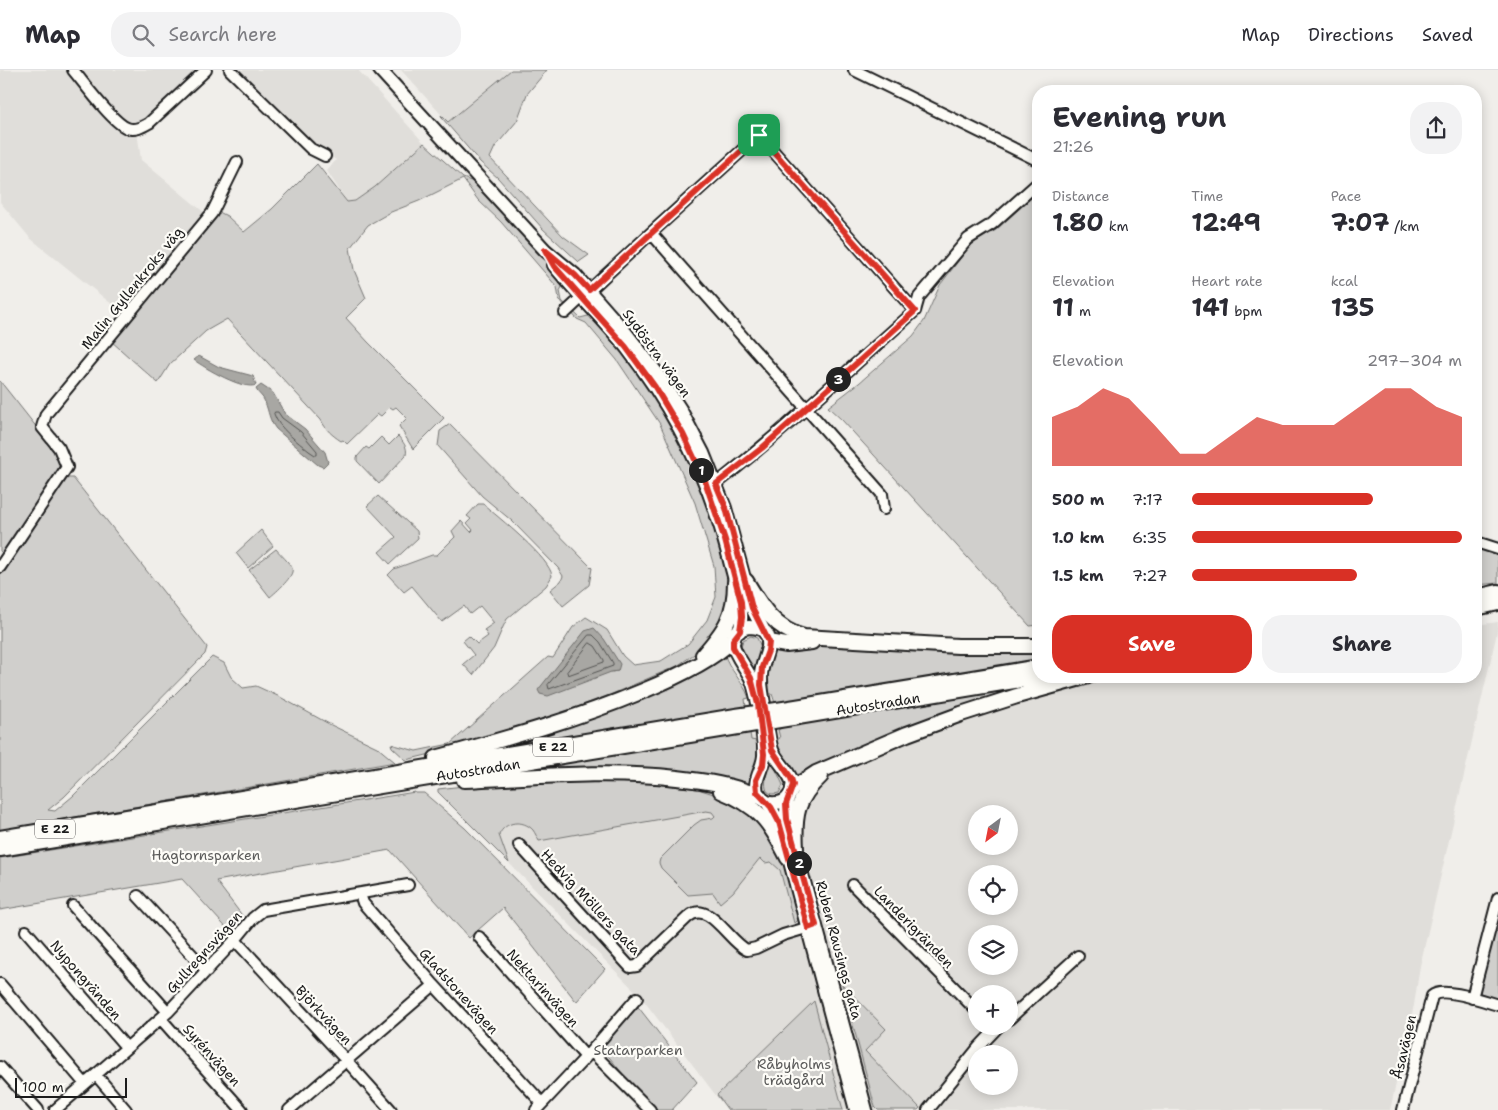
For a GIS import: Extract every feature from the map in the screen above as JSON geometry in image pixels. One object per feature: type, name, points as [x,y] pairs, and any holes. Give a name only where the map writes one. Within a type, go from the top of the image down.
[{"type":"highway","points":[[741,581],[763,609],[782,628],[804,637],[958,646],[1032,646]]},
{"type":"highway","points":[[693,667],[719,636],[730,618],[741,581]]},
{"type":"highway","points":[[1482,596],[1498,592]]},
{"type":"highway","points":[[1482,607],[1498,603]]},
{"type":"highway","points":[[370,777],[555,724],[602,708],[693,667],[736,635]]},
{"type":"highway","points":[[767,638],[786,646],[833,639]]},
{"type":"highway","name":"Autostradan","points":[[0,849],[406,782],[1032,668]]},
{"type":"highway","name":"Autostradan","points":[[791,713],[1032,678]]},
{"type":"highway","points":[[790,793],[808,778],[907,734],[960,714],[1063,683]]},
{"type":"highway","name":"Autostradan","points":[[0,838],[370,777],[737,722]]},
{"type":"highway","points":[[792,853],[795,822],[800,800],[813,783],[833,766]]},
{"type":"highway","points":[[406,782],[613,774],[684,779],[732,787],[763,799]]},
{"type":"highway","points":[[684,779],[724,793],[752,807],[764,817],[792,853]]},
{"type":"main road","name":"Sydöstra vägen","points":[[380,70],[545,250],[575,275],[585,294],[642,368],[683,434],[705,481],[741,581],[767,638]]},
{"type":"main road","name":"Sydöstra vägen","points":[[585,294],[643,354],[668,390],[691,430],[716,484],[726,508],[741,581],[742,610],[736,635]]},
{"type":"main road","points":[[746,628],[753,628],[767,638],[768,651],[762,667],[761,685],[772,750],[791,778],[790,793],[778,803],[763,799],[756,785],[763,765],[764,754],[758,704],[751,678],[734,650],[736,635],[746,628]]},
{"type":"main road","name":"Ruben Rausings gata","points":[[790,793],[787,819],[792,853],[866,1110]]},
{"type":"main road","name":"Ruben Rausings gata","points":[[763,799],[779,822],[792,853]]},
{"type":"main road","name":"Ruben Rausings gata","points":[[812,927],[856,1110]]},
{"type":"street","points":[[73,70],[115,119],[132,129],[149,123],[206,70]]},
{"type":"street","points":[[230,70],[311,149],[325,156]]},
{"type":"street","points":[[854,70],[1032,158]]},
{"type":"street","points":[[565,313],[759,135],[915,311]]},
{"type":"street","name":"Malin Gyllenkroks väg","points":[[0,567],[67,467],[59,448],[42,427],[46,414],[212,213],[237,162]]},
{"type":"street","points":[[716,484],[762,448],[915,311],[919,297],[968,239],[997,220],[1032,188]]},
{"type":"street","points":[[650,233],[882,494],[884,509]]},
{"type":"street","points":[[1482,544],[1498,549]]},
{"type":"street","name":"Hedvig Möllers gata","points":[[519,845],[630,966],[637,966],[688,916],[696,911],[708,914],[738,944],[747,950],[812,927]]},
{"type":"street","name":"Gullregnsvägen","points":[[55,1110],[164,1015],[207,971],[253,918],[263,910],[408,885]]},
{"type":"street","name":"Landerigränden","points":[[853,885],[968,1002]]},
{"type":"street","name":"Gladstonevägen","points":[[360,894],[363,903],[539,1107]]},
{"type":"street","points":[[138,896],[207,971]]},
{"type":"street","points":[[1498,898],[1496,922],[1472,998],[1498,1005]]},
{"type":"street","name":"Syrénvägen","points":[[73,906],[242,1110]]},
{"type":"street","name":"Nypongränden","points":[[26,932],[126,1047]]},
{"type":"street","name":"Nektarinvägen","points":[[479,937],[589,1054],[650,1110]]},
{"type":"street","name":"Björkvägen","points":[[235,940],[391,1110]]},
{"type":"street","points":[[1018,1011],[1078,956]]},
{"type":"street","points":[[0,984],[85,1084]]},
{"type":"street","points":[[289,1110],[434,985]]},
{"type":"street","name":"Åsavägen","points":[[1404,1110],[1432,996],[1436,992],[1472,998]]},
{"type":"street","points":[[539,1107],[589,1054],[637,998]]},
{"type":"street","points":[[928,1110],[989,1035]]},
{"type":"street","points":[[0,1066],[38,1110]]},
{"type":"street","points":[[96,1075],[126,1110]]},
{"type":"shaded area","points":[[0,70],[199,70],[136,124],[141,160],[206,214],[124,314],[30,238],[0,202]]},
{"type":"shaded area","points":[[237,70],[358,70],[424,143],[375,187],[355,201],[347,202],[327,171],[336,160],[314,146]]},
{"type":"shaded area","points":[[401,70],[511,70],[448,122]]},
{"type":"shaded area","points":[[1498,622],[1420,966],[1414,1005],[1390,1110],[727,1110],[641,997],[439,792],[766,733],[1093,683],[1482,683],[1482,624]]},
{"type":"green space","points":[[511,70],[547,70],[527,94],[517,121],[495,147],[490,158],[563,236],[589,255],[579,262],[543,229],[498,178],[480,162],[442,118],[441,115],[448,122]]},
{"type":"green space","points":[[424,143],[463,178],[479,184],[565,281],[560,291],[562,301],[580,318],[592,315],[653,390],[695,468],[729,573],[727,613],[703,648],[677,666],[612,694],[526,726],[464,746],[406,760],[391,744],[416,751],[450,744],[548,657],[553,658],[573,627],[586,617],[607,630],[623,656],[633,665],[661,661],[688,644],[707,620],[716,597],[714,566],[695,503],[660,424],[617,360],[586,323],[577,319],[559,299],[557,287],[501,222],[478,200],[463,179],[419,201],[391,212],[368,225],[350,248],[354,270],[366,298],[346,318],[444,418],[413,449],[399,426],[407,418],[396,407],[393,409],[390,407],[381,416],[378,414],[347,444],[343,440],[338,439],[227,319],[206,331],[170,364],[158,383],[111,341],[219,212],[227,216],[244,232],[272,209],[317,164],[347,202],[355,201],[375,187]],"holes":[[[594,629],[618,671],[611,672]]]},
{"type":"green space","points":[[1032,197],[1032,626],[1030,626],[828,407],[913,336],[924,321],[940,285],[969,247],[996,230]]},
{"type":"green space","points":[[0,381],[57,453],[60,461],[56,477],[2,553],[0,551]]},
{"type":"green space","points":[[450,424],[592,568],[589,585],[563,606],[550,590],[561,581],[563,576],[558,568],[512,521],[482,496],[438,446],[440,431]]},
{"type":"green space","points":[[398,436],[406,447],[406,455],[379,484],[357,461],[357,457],[366,447],[369,449],[381,437],[389,445]]},
{"type":"green space","points":[[64,478],[73,478],[207,647],[205,654],[64,797],[48,810],[55,811],[73,796],[212,657],[224,663],[231,677],[243,688],[256,686],[280,697],[331,725],[377,747],[395,762],[0,830],[0,573]]},
{"type":"green space","points":[[378,496],[417,531],[418,538],[390,564],[379,552],[396,537],[367,506]]},
{"type":"green space","points":[[478,504],[483,504],[534,549],[543,559],[552,576],[546,586],[507,619],[494,648],[473,675],[463,664],[474,655],[463,641],[469,636],[477,644],[488,636],[484,630],[494,623],[480,606],[470,614],[464,606],[442,622],[412,586],[404,592],[388,575],[394,569],[432,555],[437,555],[455,537],[452,531],[461,521],[471,532],[473,530],[467,523],[471,519],[467,516]]},
{"type":"green space","points":[[261,530],[273,546],[248,568],[236,553]]},
{"type":"green space","points":[[1482,547],[1498,552],[1498,583],[1482,584]]},
{"type":"green space","points":[[276,549],[291,566],[292,571],[284,584],[270,597],[249,570]]},
{"type":"green space","points":[[751,636],[757,638],[761,647],[754,672],[741,646],[743,640]]},
{"type":"green space","points":[[816,645],[1032,652],[1032,660],[775,703],[772,694],[769,694],[768,681],[764,676],[773,649]]},
{"type":"green space","points":[[724,653],[749,698],[745,699],[746,707],[502,749],[501,746]]},
{"type":"green space","points":[[1039,685],[951,712],[861,745],[797,779],[774,742],[780,738],[778,730],[784,727]]},
{"type":"green space","points":[[750,733],[751,740],[756,741],[761,749],[752,787],[510,772]]},
{"type":"green space","points":[[771,759],[783,785],[779,793],[772,794],[766,788],[766,777]]},
{"type":"green space","points":[[600,778],[698,789],[726,798],[758,817],[783,861],[796,903],[799,920],[794,923],[780,870],[771,862],[765,863],[760,858],[733,892],[720,903],[713,893],[688,895],[661,868],[660,859],[694,825],[701,820],[713,818],[715,816],[712,812],[706,811],[539,841],[529,826],[519,823],[510,824],[499,835],[509,863],[438,792],[438,789],[480,784]]},
{"type":"green space","name":"Hagtornsparken","points":[[415,792],[424,793],[465,828],[605,969],[577,1001],[503,908],[469,938],[390,850],[216,881],[244,918],[231,933],[182,879],[0,910],[0,858]]},
{"type":"green space","points":[[1498,931],[1498,999],[1479,996],[1478,990],[1493,933]]},
{"type":"green space","points":[[842,984],[886,1029],[865,1051],[920,1108],[918,1110],[878,1110],[875,1107]]},
{"type":"green space","name":"Råbyholms trädgård","points":[[814,1001],[843,1110],[728,1110],[717,1095]]},
{"type":"green space","name":"Statarparken","points":[[636,1005],[697,1082],[672,1110],[656,1110],[635,1089],[601,1047]]},
{"type":"water","points":[[199,356],[219,367],[253,376],[256,385],[243,385],[215,373],[194,360]]},
{"type":"water","points":[[261,385],[273,393],[285,414],[305,429],[325,452],[328,462],[323,467],[318,465],[276,429],[270,419],[264,400],[256,389]]},
{"type":"water","points":[[594,628],[604,639],[620,664],[618,671],[548,696],[540,694],[538,690],[585,631]]},
{"type":"route","points":[[759,135],[915,311],[762,448],[716,484],[726,508],[752,608],[770,644],[760,676],[761,685],[772,750],[782,767],[789,774],[793,785],[786,804],[786,812],[816,925],[808,928],[779,822],[771,807],[757,792],[756,780],[764,760],[764,742],[758,704],[751,678],[738,658],[732,644],[740,631],[742,617],[741,602],[725,540],[705,481],[683,434],[642,368],[610,327],[554,266],[545,250],[575,275],[589,290],[759,135]]}]
